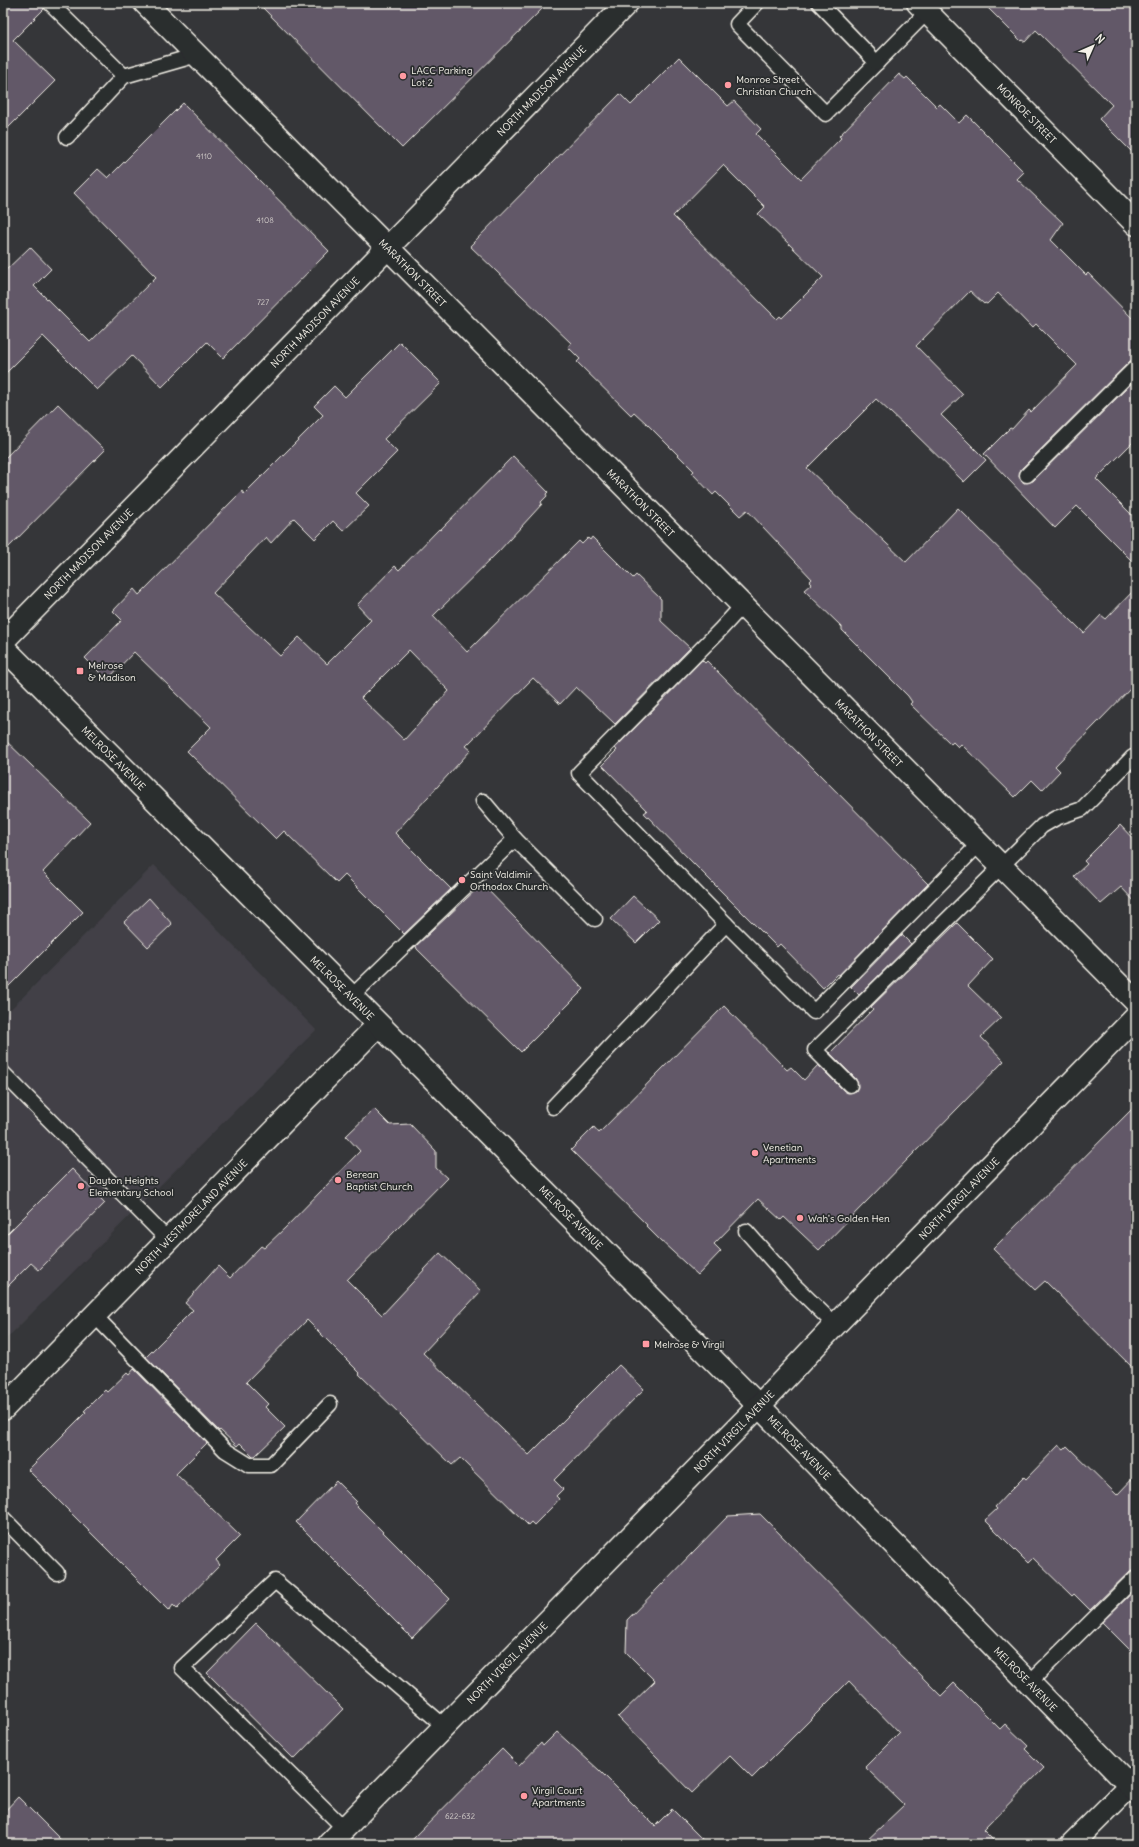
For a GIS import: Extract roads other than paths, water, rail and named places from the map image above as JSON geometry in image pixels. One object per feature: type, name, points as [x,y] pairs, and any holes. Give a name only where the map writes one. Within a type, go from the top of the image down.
[{"type":"street","name":"MARATHON STREET","points":[[145,3],[1136,1002]]},
{"type":"street","name":"NORTH MADISON AVENUE","points":[[3,641],[627,3]]},
{"type":"street","name":"MONROE STREET","points":[[922,8],[1136,224]]},
{"type":"street","name":"MELROSE AVENUE","points":[[3,646],[378,1025],[759,1406],[1133,1789]]},
{"type":"street","name":"NORTH VIRGIL AVENUE","points":[[328,1844],[759,1406],[835,1325],[1136,1017]]},
{"type":"street","name":"NORTH WESTMORELAND AVENUE","points":[[3,1409],[378,1025]]},
{"type":"street","points":[[1072,1844],[1133,1789]]},
{"type":"lane","points":[[50,3],[124,76]]},
{"type":"lane","points":[[757,3],[737,24],[826,114],[877,63],[922,8]]},
{"type":"lane","points":[[819,3],[877,63]]},
{"type":"lane","points":[[67,137],[124,76],[197,56]]},
{"type":"lane","points":[[1027,475],[1136,367]]},
{"type":"lane","points":[[742,605],[720,630],[579,773],[726,924],[814,1012],[979,844]]},
{"type":"lane","points":[[850,1085],[815,1050],[1042,826],[1056,818],[1082,809],[1133,757]]},
{"type":"lane","points":[[483,801],[515,839],[595,919]]},
{"type":"lane","points":[[351,997],[515,839]]},
{"type":"lane","points":[[553,1106],[726,924]]},
{"type":"lane","points":[[3,1073],[168,1240]]},
{"type":"lane","points":[[746,1231],[793,1284],[835,1325]]},
{"type":"lane","points":[[94,1315],[225,1450],[249,1465],[270,1465],[330,1404]]},
{"type":"lane","points":[[3,1518],[57,1573]]},
{"type":"lane","points":[[1029,1683],[1136,1577]]},
{"type":"lane","points":[[344,1828],[182,1668],[275,1581],[444,1726]]},
{"type":"place","name":"LACC Parking Lot 2","points":[[403,76]]},
{"type":"place","name":"Monroe Street Christian Church","points":[[728,85]]},
{"type":"place","name":"Melrose & Madison","points":[[80,671]]},
{"type":"place","name":"Saint Valdimir Orthodox Church","points":[[462,880]]},
{"type":"place","name":"Venetian Apartments","points":[[755,1153]]},
{"type":"place","name":"Berean Baptist Church","points":[[338,1180]]},
{"type":"place","name":"Dayton Heights Elementary School","points":[[81,1186]]},
{"type":"place","name":"Wah's Golden Hen","points":[[800,1218]]},
{"type":"place","name":"Melrose & Virgil","points":[[646,1344]]},
{"type":"place","name":"Virgil Court Apartments","points":[[524,1796]]}]
